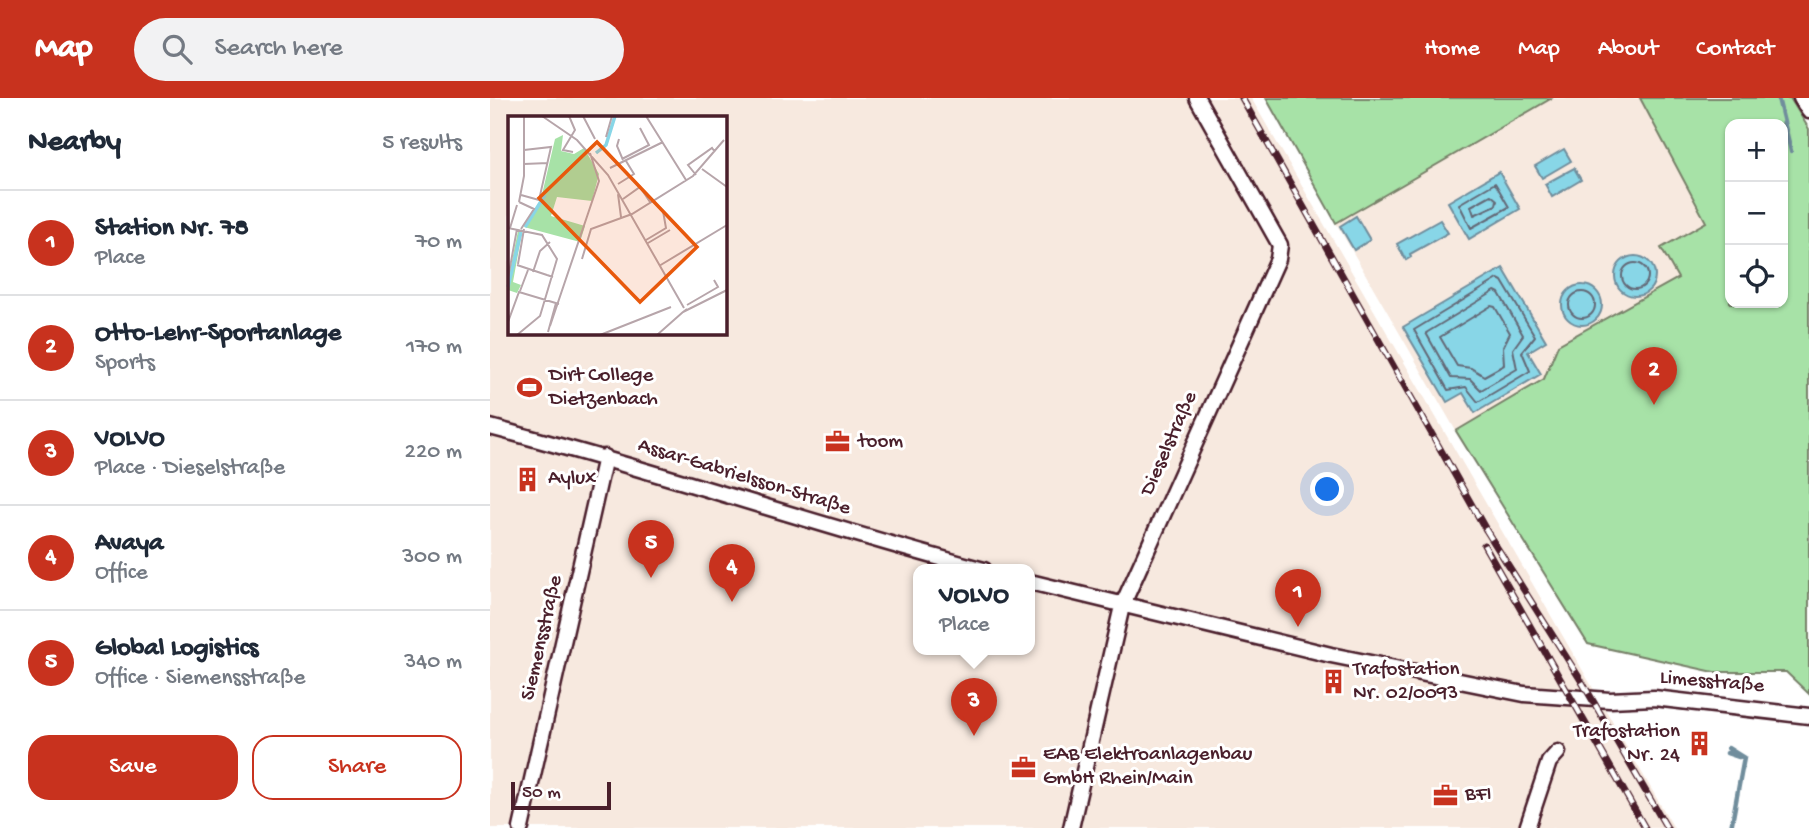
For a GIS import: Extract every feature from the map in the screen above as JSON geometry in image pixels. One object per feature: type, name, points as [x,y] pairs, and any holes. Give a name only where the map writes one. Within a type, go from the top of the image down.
[{"type":"street","name":"Dieselstraße","points":[[1071,828],[1122,606],[1264,284],[1278,259],[1280,245],[1197,98]]},
{"type":"street","points":[[1801,98],[1809,111]]},
{"type":"street","name":"Assar-Gabrielsson-Straße","points":[[490,427],[605,457],[885,544],[961,564]]},
{"type":"street","name":"Siemensstraße","points":[[521,828],[605,457]]},
{"type":"street","points":[[1035,583],[1122,606]]},
{"type":"street","name":"Limesstraße","points":[[1122,606],[1450,681],[1524,694],[1610,700],[1654,698],[1809,716]]},
{"type":"street","points":[[1527,828],[1549,762],[1558,752]]},
{"type":"shaded area","points":[[490,98],[1251,98],[1674,828],[490,828]]},
{"type":"shaded area","points":[[1552,98],[1640,98],[1706,221],[1661,248],[1678,278],[1558,345],[1544,379],[1456,431],[1336,223]]},
{"type":"green space","points":[[1266,98],[1552,98],[1336,223]]},
{"type":"green space","points":[[1640,98],[1790,98],[1809,129],[1809,694],[1786,672],[1714,672],[1588,644],[1456,431],[1544,379],[1558,345],[1678,278],[1661,248],[1706,222]]},
{"type":"water","points":[[1564,149],[1571,161],[1542,178],[1535,166]]},
{"type":"water","points":[[1574,168],[1581,180],[1552,197],[1545,184]]},
{"type":"water","points":[[1499,172],[1520,209],[1469,239],[1448,202]]},
{"type":"water","points":[[1356,216],[1370,240],[1354,250],[1340,226]]},
{"type":"water","points":[[1440,220],[1448,233],[1410,254],[1411,257],[1406,260],[1397,244]]},
{"type":"water","points":[[1635,256],[1649,262],[1655,276],[1649,290],[1635,296],[1621,290],[1615,276],[1621,262]]},
{"type":"water","points":[[1503,268],[1546,341],[1528,352],[1541,374],[1475,413],[1463,393],[1447,402],[1403,327]]},
{"type":"water","points":[[1582,285],[1596,291],[1602,305],[1596,319],[1582,325],[1568,319],[1562,305],[1568,291]]},
{"type":"waterway","points":[[1778,98],[1791,151]]},
{"type":"waterway","points":[[1728,748],[1744,758]]},
{"type":"waterway","points":[[1727,753],[1739,757]]},
{"type":"waterway","points":[[1731,828],[1744,758]]},
{"type":"railway","points":[[1242,98],[1486,530],[1582,682],[1667,828]]},
{"type":"railway","points":[[1484,545],[1645,828]]},
{"type":"place","name":"Dirt College Dietzenbach","points":[[529,388]]},
{"type":"place","name":"Otto-Lehr-Sportanlage","points":[[1654,405]]},
{"type":"place","name":"toom","points":[[838,442]]},
{"type":"place","name":"Aylux","points":[[528,479]]},
{"type":"place","name":"Global Logistics","points":[[651,578]]},
{"type":"place","name":"Avaya","points":[[732,602]]},
{"type":"place","name":"Station Nr. 78","points":[[1298,627]]},
{"type":"place","name":"Trafostation Nr. 02/0093","points":[[1333,682]]},
{"type":"place","name":"VOLVO","points":[[974,736]]},
{"type":"place","name":"Trafostation Nr. 24","points":[[1700,744]]},
{"type":"place","name":"EAB Elektroanlagenbau GmbH Rhein/Main","points":[[1023,767]]},
{"type":"place","name":"BFI","points":[[1445,795]]}]
